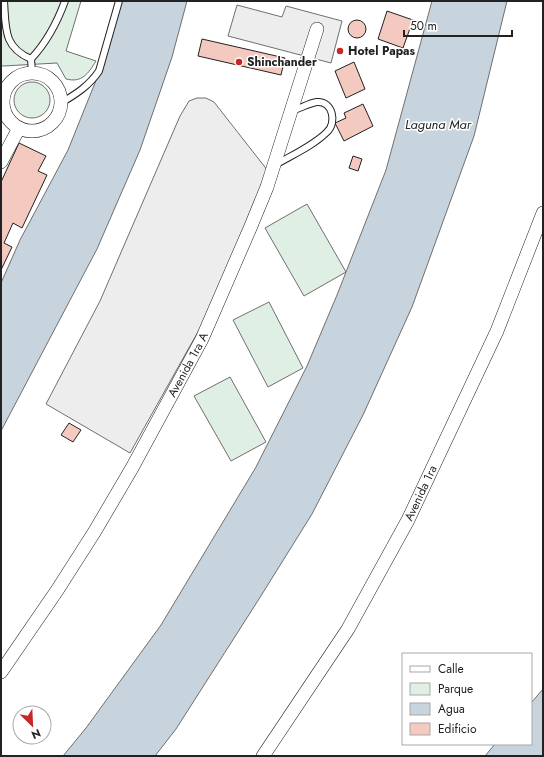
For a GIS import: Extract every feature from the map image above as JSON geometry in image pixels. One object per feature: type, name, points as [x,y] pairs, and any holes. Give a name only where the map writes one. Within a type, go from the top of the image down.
[{"type":"street","name":"Avenida 1ra A","points":[[1,672],[58,589],[95,531],[151,433],[202,338],[251,226],[273,166],[317,29]]},
{"type":"street","points":[[32,73],[41,74],[50,78],[56,85],[60,94],[61,103],[57,117],[47,127],[28,131],[19,128],[11,122],[3,105],[4,96],[8,87],[14,80],[22,75],[32,73]]},
{"type":"street","points":[[1,162],[19,128]]},
{"type":"street","name":"Avenida 1ra","points":[[263,756],[348,629],[408,520],[497,331],[543,213]]},
{"type":"lane","points":[[4,1],[8,38],[13,48],[31,59]]},
{"type":"lane","points":[[32,73],[31,59],[42,48],[58,19],[65,1]]},
{"type":"lane","points":[[61,103],[93,81],[99,71],[119,1]]},
{"type":"lane","points":[[273,166],[317,141],[329,131],[331,127],[332,113],[330,108],[325,104],[317,102],[291,112]]},
{"type":"green space","points":[[1,1],[81,1],[66,51],[96,61],[90,70],[84,76],[76,80],[72,80],[66,79],[57,63],[1,65]]},
{"type":"green space","points":[[36,82],[45,87],[49,93],[49,107],[45,113],[36,118],[28,118],[19,113],[15,107],[14,96],[19,87],[25,83]]},
{"type":"green space","points":[[307,204],[346,272],[304,296],[265,228]]},
{"type":"green space","points":[[269,302],[303,368],[268,387],[233,320]]},
{"type":"green space","points":[[230,377],[266,442],[231,461],[194,396]]},
{"type":"shaded area","points":[[237,5],[282,17],[286,6],[342,21],[331,63],[228,36]]},
{"type":"shaded area","points":[[197,98],[206,98],[214,102],[268,171],[204,321],[130,453],[46,404],[100,301],[180,116],[189,101]]},
{"type":"water","points":[[122,1],[187,1],[172,57],[140,150],[97,249],[1,431],[1,283],[20,240],[68,150],[99,73]]},
{"type":"water","name":"Laguna Mar","points":[[432,1],[507,1],[474,136],[412,307],[363,415],[312,514],[176,729],[155,756],[63,756],[86,728],[161,625],[256,467],[307,366],[337,295],[386,170]]},
{"type":"water","points":[[543,689],[543,756],[485,756],[494,745],[532,745],[532,702]]},
{"type":"building","points":[[387,11],[413,20],[403,48],[378,39]]},
{"type":"building","points":[[353,20],[361,20],[366,25],[364,36],[361,38],[353,38],[348,33],[348,25]]},
{"type":"building","points":[[202,39],[285,58],[281,75],[198,56]]},
{"type":"building","points":[[354,62],[365,89],[346,98],[335,71]]},
{"type":"building","points":[[363,104],[373,126],[344,141],[335,123],[346,118],[344,113]]},
{"type":"building","points":[[19,143],[46,156],[38,171],[47,175],[22,228],[13,223],[4,243],[12,247],[1,270],[1,182]]},
{"type":"building","points":[[353,156],[362,159],[358,171],[349,168]]},
{"type":"building","points":[[69,423],[81,430],[73,442],[61,435]]},
{"type":"place","name":"Hotel Papas","points":[[340,51]]},
{"type":"place","name":"Shinchander","points":[[239,62]]}]
